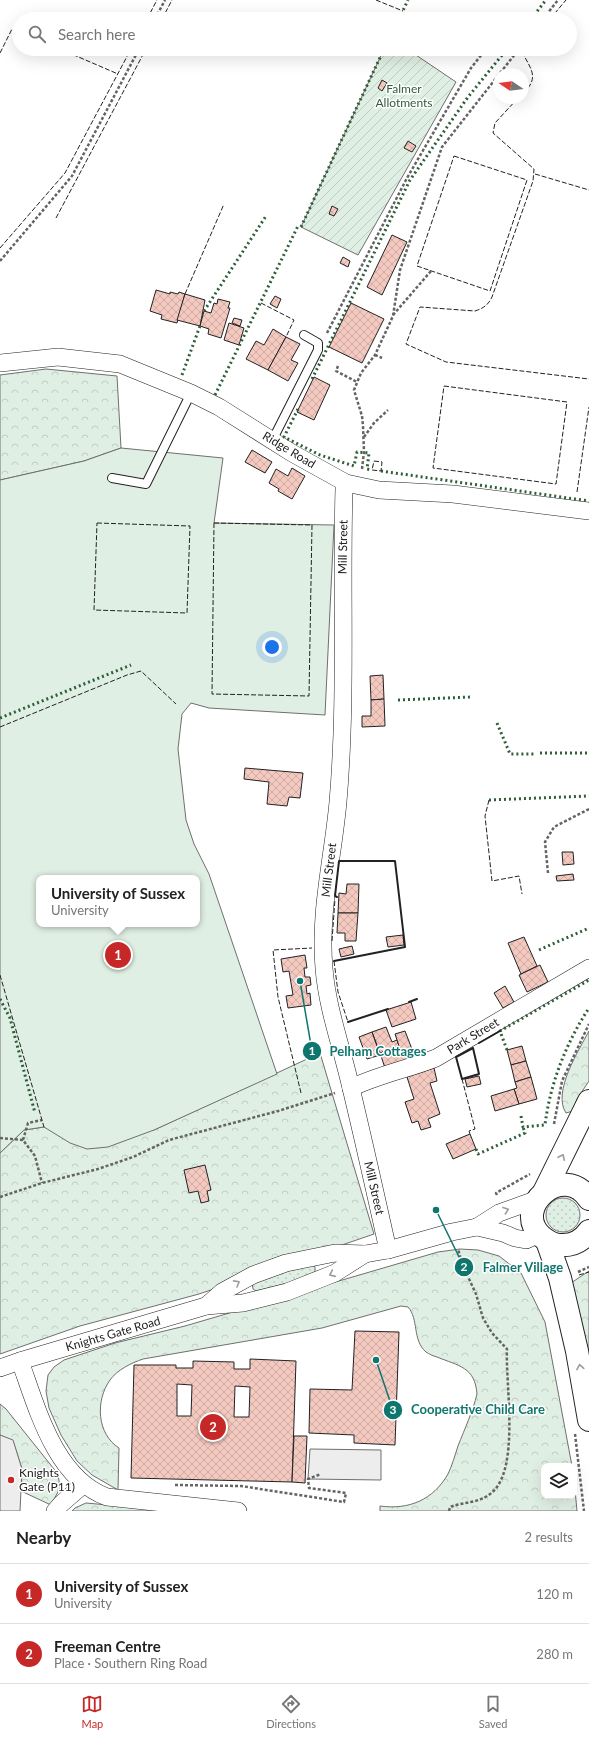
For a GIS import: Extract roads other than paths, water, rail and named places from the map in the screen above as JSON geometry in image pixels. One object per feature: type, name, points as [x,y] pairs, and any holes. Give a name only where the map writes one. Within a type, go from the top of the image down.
[{"type":"main road","points":[[589,1100],[534,1207],[533,1216],[534,1226],[543,1238],[560,1278],[577,1351],[589,1420]]},
{"type":"main road","points":[[541,1195],[552,1187],[567,1185],[577,1188],[588,1197]]},
{"type":"main road","points":[[543,1238],[556,1245],[566,1246],[576,1243],[584,1238],[589,1231]]},
{"type":"street","name":"Ridge Road","points":[[1,362],[58,357],[120,364],[191,393],[219,407],[292,453],[353,485],[380,490],[453,494],[589,511]]},
{"type":"street","name":"Mill Street","points":[[353,485],[344,489],[342,567],[342,727],[338,803],[328,879],[323,943],[326,984],[388,1250]]},
{"type":"street","name":"Park Street","points":[[351,1088],[372,1078],[410,1068],[436,1058],[589,968]]},
{"type":"street","name":"Knights Gate Road","points":[[206,1306],[222,1292],[253,1275],[286,1263],[335,1253],[365,1254],[388,1250],[452,1232],[477,1227],[499,1213],[541,1195]]},
{"type":"street","name":"Knights Gate Road","points":[[477,1227],[526,1240],[543,1238]]},
{"type":"street","name":"Knights Gate Road","points":[[0,1368],[206,1306],[243,1303],[287,1292],[335,1273],[365,1254]]},
{"type":"street","points":[[20,1361],[38,1411],[50,1438],[68,1468],[83,1485],[95,1493],[107,1497],[238,1511]]},
{"type":"street","points":[[55,1511],[83,1485]]},
{"type":"lane","points":[[272,440],[318,350],[318,343],[304,336]]},
{"type":"lane","points":[[112,478],[146,484],[191,393]]},
{"type":"place","name":"University of Sussex","points":[[118,955]]},
{"type":"place","name":"Pelham Cottages","points":[[300,981]]},
{"type":"place","name":"Falmer Village","points":[[436,1210]]},
{"type":"place","name":"Cooperative Child Care","points":[[376,1360]]},
{"type":"place","name":"Freeman Centre","points":[[213,1427]]},
{"type":"place","name":"Knights Gate (P11)","points":[[11,1480]]},
{"type":"park label","name":"Falmer Allotments","points":[[404,96]]}]
